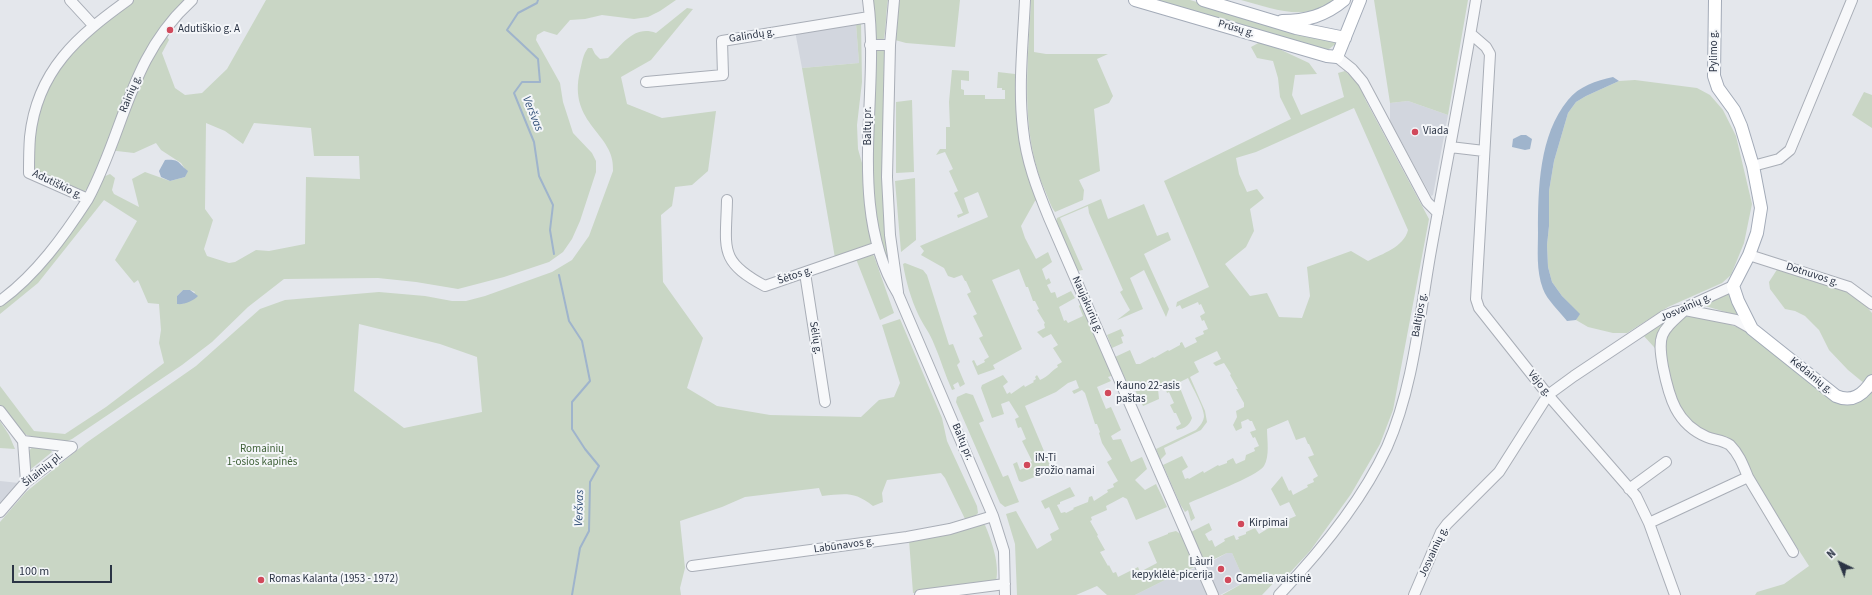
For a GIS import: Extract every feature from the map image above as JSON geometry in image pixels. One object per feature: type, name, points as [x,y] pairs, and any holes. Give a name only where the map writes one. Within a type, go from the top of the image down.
[{"type":"main road","name":"Prūsų g.","points":[[1135,0],[1327,56],[1337,57]]},
{"type":"main road","name":"Prūsų g.","points":[[1203,0],[1296,28],[1344,38]]},
{"type":"main road","name":"Prūsų g.","points":[[1273,21],[1310,19],[1322,15],[1344,0]]},
{"type":"main road","points":[[1337,57],[1360,0]]},
{"type":"main road","name":"Pylimo g.","points":[[1715,0],[1714,76],[1718,88],[1738,117],[1753,166]]},
{"type":"main road","points":[[1752,329],[1740,306],[1733,286],[1749,255],[1757,233],[1761,208],[1753,166]]},
{"type":"main road","name":"Kėdainių g.","points":[[1752,329],[1836,396],[1843,399],[1858,397],[1872,381]]},
{"type":"street","points":[[70,0],[94,25]]},
{"type":"street","name":"Adutiškio g.","points":[[0,301],[26,280],[46,257],[75,219],[88,199],[28,173],[30,135],[43,88],[50,72],[60,59],[94,25],[128,0]]},
{"type":"street","name":"Rainių g.","points":[[88,199],[98,181],[134,83],[152,47],[181,9],[192,0]]},
{"type":"street","name":"Baltų pr.","points":[[868,0],[870,45],[868,166],[870,209],[878,247],[887,272],[898,294],[993,516],[1004,551],[1005,595]]},
{"type":"street","name":"Baltų pr.","points":[[894,0],[890,45],[887,176],[890,235],[898,294]]},
{"type":"street","name":"Naujakurių g.","points":[[1024,0],[1021,96],[1023,130],[1031,168],[1049,218],[1213,595]]},
{"type":"street","name":"Baltijos g.","points":[[1279,595],[1317,554],[1360,494],[1386,449],[1397,422],[1409,372],[1476,0]]},
{"type":"street","points":[[1753,166],[1779,159],[1790,150],[1852,0]]},
{"type":"street","name":"Galindų g.","points":[[646,82],[722,75],[722,41],[869,17]]},
{"type":"street","name":"Vėjo g.","points":[[1471,34],[1486,47],[1490,54],[1476,299],[1479,308],[1548,395],[1636,496],[1649,523],[1675,595]]},
{"type":"street","points":[[870,45],[890,45]]},
{"type":"street","name":"Prūsų g.","points":[[1337,57],[1352,69],[1364,82],[1427,202],[1438,213]]},
{"type":"street","points":[[1450,147],[1484,151]]},
{"type":"street","name":"Šėtos g.","points":[[727,200],[727,254],[735,266],[750,278],[765,286],[878,247]]},
{"type":"street","name":"Dotnuvos g.","points":[[1749,255],[1849,287],[1872,304]]},
{"type":"street","name":"Sėlių g.","points":[[805,273],[825,402]]},
{"type":"street","name":"Josvainių g.","points":[[1414,595],[1444,528],[1499,472],[1548,395],[1664,316],[1685,310],[1689,306],[1733,286]]},
{"type":"street","points":[[1752,329],[1729,318],[1685,310],[1667,326],[1660,339],[1660,348],[1671,401],[1680,416],[1697,432],[1728,444],[1740,458],[1748,477],[1793,552]]},
{"type":"street","points":[[0,411],[23,441],[26,482]]},
{"type":"street","name":"Šilainių pl.","points":[[0,512],[26,482],[72,447],[23,441]]},
{"type":"street","points":[[1629,489],[1666,462]]},
{"type":"street","points":[[1649,523],[1748,477]]},
{"type":"street","name":"Labūnavos g.","points":[[692,566],[907,537],[950,529],[993,516]]},
{"type":"street","points":[[920,595],[1005,584]]},
{"type":"shaded area","points":[[856,24],[859,63],[802,68],[795,31]]},
{"type":"shaded area","points":[[1408,101],[1448,115],[1433,195],[1431,196],[1390,121],[1390,103]]},
{"type":"shaded area","points":[[0,481],[19,483],[0,504]]},
{"type":"shaded area","points":[[1227,553],[1232,553],[1245,582],[1220,595],[1135,595],[1173,576],[1207,564]]},
{"type":"green space","points":[[133,0],[188,0],[165,33],[169,40],[162,53],[175,88],[185,95],[202,93],[227,69],[266,0],[676,0],[648,17],[634,19],[602,15],[585,19],[570,20],[557,35],[544,31],[537,35],[536,40],[560,83],[563,102],[573,133],[592,153],[596,161],[596,172],[580,221],[572,239],[563,252],[549,262],[504,277],[458,289],[416,282],[378,278],[284,279],[248,307],[212,342],[182,365],[72,439],[65,442],[32,437],[22,433],[0,407],[0,386],[34,431],[65,434],[106,407],[164,363],[159,343],[161,330],[159,304],[148,303],[138,280],[134,283],[115,260],[137,221],[104,200],[38,283],[0,314],[0,305],[16,294],[103,177],[110,174],[115,178],[112,190],[114,194],[139,207],[132,179],[145,172],[170,181],[185,177],[187,172],[181,163],[161,150],[156,143],[134,153],[108,150],[100,174],[83,193],[31,170],[38,115],[50,81],[61,62],[95,28]],"holes":[[[206,123],[225,131],[243,144],[254,123],[311,128],[314,156],[359,156],[360,179],[306,177],[305,244],[269,251],[256,250],[235,262],[229,263],[207,256],[204,249],[213,220],[205,209]],[[183,290],[195,292],[185,302],[177,304],[177,296]]]},
{"type":"green space","points":[[872,0],[888,0],[883,41],[877,41],[874,38]]},
{"type":"green space","points":[[900,0],[960,0],[955,47],[906,43],[895,40]]},
{"type":"green space","points":[[1031,0],[1034,0],[1034,52],[1046,54],[1108,54],[1097,59],[1113,96],[1109,103],[1094,109],[1100,171],[1079,180],[1084,190],[1083,200],[1055,212],[1037,170],[1029,123],[1027,73]]},
{"type":"green space","points":[[1151,0],[1190,0],[1293,30],[1334,38],[1337,43],[1329,49],[1325,49]]},
{"type":"green space","points":[[1241,0],[1335,0],[1324,7],[1312,11],[1289,12]]},
{"type":"green space","points":[[1374,0],[1468,0],[1448,115],[1408,101],[1390,103]]},
{"type":"green space","name":"Romainių 1-osios kapinės","points":[[687,8],[693,9],[651,60],[621,77],[627,104],[662,118],[716,111],[708,171],[692,185],[675,187],[672,206],[661,215],[663,282],[703,338],[687,388],[717,406],[770,415],[861,417],[879,400],[894,397],[900,383],[882,325],[900,319],[942,418],[947,441],[977,506],[978,513],[973,518],[966,521],[945,478],[941,473],[887,480],[882,493],[883,502],[873,506],[855,496],[843,494],[822,496],[819,488],[745,497],[722,507],[680,521],[685,568],[680,588],[681,595],[0,595],[0,522],[26,492],[86,443],[196,366],[260,309],[285,300],[379,292],[425,296],[452,301],[466,301],[485,296],[552,272],[572,260],[589,236],[613,171],[612,158],[607,147],[586,116],[580,104],[578,89],[580,71],[586,50],[588,48],[592,48],[600,59],[608,58],[629,37],[641,32],[648,31],[656,33]],"holes":[[[359,324],[440,344],[477,357],[482,412],[404,428],[354,391]]]},
{"type":"green space","points":[[861,22],[862,82],[857,125],[858,149],[864,170],[867,223],[872,243],[871,245],[835,258],[802,68],[859,63],[856,24]]},
{"type":"green space","points":[[1262,41],[1309,63],[1317,74],[1295,75],[1292,95],[1301,115],[1344,97],[1338,73],[1345,71],[1352,77],[1362,91],[1429,219],[1393,410],[1380,444],[1351,494],[1310,551],[1285,578],[1281,575],[1262,595],[1222,595],[1245,582],[1232,553],[1227,553],[1204,564],[1191,532],[1209,523],[1212,530],[1205,534],[1209,541],[1212,540],[1215,547],[1225,541],[1224,539],[1234,535],[1236,540],[1239,539],[1238,537],[1255,528],[1259,534],[1277,523],[1280,528],[1290,521],[1289,519],[1296,516],[1289,502],[1280,506],[1271,489],[1282,476],[1289,491],[1291,490],[1293,495],[1308,487],[1307,485],[1314,482],[1313,479],[1318,476],[1308,457],[1314,455],[1305,437],[1296,440],[1288,420],[1267,429],[1268,453],[1264,466],[1241,481],[1189,503],[1195,518],[1191,521],[1188,510],[1185,512],[1180,504],[1163,465],[1182,456],[1188,467],[1182,471],[1185,479],[1189,479],[1203,471],[1204,473],[1218,465],[1227,463],[1227,461],[1233,458],[1236,464],[1245,460],[1246,455],[1255,451],[1254,448],[1259,446],[1255,437],[1253,438],[1250,432],[1256,430],[1252,421],[1248,419],[1241,422],[1242,428],[1236,431],[1233,425],[1237,417],[1236,411],[1244,407],[1244,403],[1236,389],[1238,389],[1224,363],[1216,366],[1213,363],[1221,359],[1217,351],[1194,362],[1199,372],[1190,377],[1205,411],[1207,422],[1201,430],[1164,448],[1166,454],[1160,460],[1156,449],[1196,430],[1200,425],[1204,416],[1200,402],[1188,378],[1178,383],[1192,418],[1190,423],[1177,430],[1176,427],[1181,424],[1170,405],[1174,403],[1165,387],[1158,389],[1159,399],[1143,406],[1135,390],[1131,391],[1115,357],[1130,350],[1136,364],[1140,364],[1168,350],[1169,351],[1180,345],[1182,342],[1185,348],[1197,342],[1195,338],[1204,334],[1203,331],[1208,329],[1204,320],[1202,321],[1200,316],[1205,313],[1201,304],[1199,305],[1198,302],[1182,309],[1180,305],[1176,307],[1177,302],[1209,287],[1164,181],[1291,119],[1280,97],[1278,78],[1273,61],[1257,58],[1251,47]],"holes":[[[1354,108],[1408,230],[1402,241],[1392,249],[1368,261],[1351,251],[1307,267],[1310,296],[1302,318],[1279,317],[1267,293],[1250,296],[1225,264],[1246,247],[1254,231],[1250,209],[1264,198],[1257,189],[1247,192],[1239,174],[1236,158],[1256,152]]]},
{"type":"green space","points":[[877,49],[883,49],[884,51],[883,193],[891,274],[877,227],[874,206],[874,51]]},
{"type":"green space","points":[[952,70],[969,71],[969,81],[961,80],[961,89],[964,90],[964,95],[985,95],[985,99],[1005,99],[1005,90],[1002,90],[1002,88],[997,88],[998,72],[1015,74],[1017,78],[1038,200],[1035,201],[1021,226],[1025,238],[1036,259],[1048,252],[1052,262],[1042,269],[1046,280],[1049,278],[1051,283],[1047,285],[1051,293],[1055,292],[1057,298],[1071,291],[1075,298],[1059,307],[1064,321],[1066,320],[1068,323],[1083,316],[1079,306],[1082,303],[1114,375],[1108,377],[1111,381],[1097,387],[1106,409],[1111,407],[1121,430],[1111,436],[1113,440],[1121,439],[1131,462],[1142,457],[1147,469],[1135,480],[1145,490],[1156,484],[1167,507],[1136,520],[1127,499],[1123,497],[1106,506],[1107,510],[1091,517],[1092,520],[1090,521],[1105,550],[1100,552],[1113,573],[1116,572],[1118,577],[1138,567],[1140,572],[1157,563],[1148,542],[1176,531],[1182,535],[1195,567],[1135,595],[1107,595],[1097,586],[1076,595],[1017,595],[1015,544],[1006,514],[1016,511],[1037,549],[1052,540],[1050,534],[1059,529],[1049,507],[1045,509],[1041,501],[1070,487],[1075,496],[1060,502],[1060,504],[1057,505],[1061,513],[1066,513],[1074,509],[1073,508],[1088,502],[1089,497],[1092,496],[1094,501],[1108,492],[1107,490],[1114,487],[1113,484],[1118,481],[1107,462],[1112,459],[1102,443],[1100,432],[1097,424],[1095,424],[1085,393],[1082,390],[1074,394],[1072,391],[1079,388],[1076,380],[1068,383],[1056,392],[1025,406],[1052,470],[1022,482],[1019,481],[1013,464],[1017,462],[1020,470],[1028,466],[1027,463],[1032,461],[1022,441],[1026,439],[1021,427],[1018,428],[1015,419],[1019,417],[1009,401],[1001,404],[1004,414],[992,418],[981,388],[982,385],[1003,375],[1008,382],[1003,386],[1007,394],[1010,392],[1011,394],[1024,385],[1025,387],[1034,382],[1033,381],[1036,379],[1035,377],[1037,375],[1040,380],[1058,367],[1057,365],[1062,362],[1053,348],[1058,345],[1051,334],[1043,338],[1037,332],[1045,328],[1045,323],[1037,310],[1039,309],[1035,301],[1033,301],[1028,287],[1026,287],[1019,269],[992,280],[1022,349],[993,365],[995,369],[978,375],[972,361],[974,360],[977,366],[985,362],[984,360],[989,357],[979,338],[983,336],[973,316],[977,314],[967,294],[971,292],[966,281],[962,275],[954,278],[948,276],[944,268],[921,255],[924,251],[920,246],[988,217],[978,192],[964,198],[969,213],[958,218],[957,215],[963,213],[954,193],[958,191],[949,171],[953,169],[945,152],[936,155],[940,149],[946,149],[946,127],[950,127],[949,102]]},
{"type":"green space","points":[[1635,80],[1697,88],[1710,95],[1723,110],[1736,136],[1752,204],[1744,243],[1731,275],[1722,283],[1668,307],[1627,333],[1613,333],[1588,327],[1576,320],[1579,314],[1562,296],[1552,282],[1548,267],[1547,245],[1549,226],[1549,191],[1554,161],[1568,113],[1576,102],[1619,81]]},
{"type":"green space","points":[[1864,92],[1872,95],[1872,128],[1852,115]]},
{"type":"green space","points":[[912,100],[914,172],[896,173],[896,102]]},
{"type":"green space","points":[[915,178],[916,240],[901,252],[895,181]]},
{"type":"green space","points":[[1101,199],[1108,219],[1144,204],[1157,236],[1168,232],[1171,240],[1144,254],[1169,309],[1166,317],[1144,270],[1130,278],[1143,309],[1117,320],[1130,310],[1120,292],[1123,290],[1089,213],[1088,206],[1060,218],[1083,270],[1077,271],[1056,221],[1057,218]]},
{"type":"green space","points":[[871,253],[874,256],[894,313],[880,320],[856,259]]},
{"type":"green space","points":[[905,263],[923,270],[927,275],[949,345],[953,344],[960,362],[957,365],[965,384],[960,387],[958,382],[953,385],[955,389],[952,390],[932,340],[918,314],[907,284],[903,264]]},
{"type":"green space","points":[[1778,268],[1847,291],[1864,304],[1872,313],[1872,375],[1865,384],[1848,370],[1829,350],[1819,330],[1805,316],[1795,311],[1785,309],[1770,289],[1769,282]]},
{"type":"green space","points":[[1730,293],[1740,314],[1739,316],[1702,305]]},
{"type":"green space","points":[[1684,316],[1703,318],[1724,323],[1743,329],[1752,334],[1780,354],[1836,403],[1848,405],[1856,404],[1864,399],[1872,390],[1872,595],[1755,595],[1757,592],[1784,584],[1809,566],[1753,479],[1737,450],[1704,433],[1678,410],[1664,358],[1643,335],[1668,320]]},
{"type":"green space","points":[[1121,329],[1124,336],[1121,337],[1123,343],[1112,348],[1107,335]]},
{"type":"green space","points":[[966,393],[973,395],[984,421],[979,423],[1003,477],[1008,475],[1019,502],[1005,507],[1000,503],[956,402],[957,397]]},
{"type":"green space","points":[[0,421],[9,435],[15,449],[0,448]]},
{"type":"green space","points":[[33,446],[50,449],[52,452],[31,469],[25,456]]},
{"type":"green space","points":[[981,524],[985,525],[995,553],[997,568],[996,582],[913,593],[909,540]]},
{"type":"water","points":[[1613,77],[1619,81],[1576,102],[1568,113],[1554,161],[1549,191],[1549,226],[1547,245],[1548,267],[1552,282],[1562,296],[1580,314],[1576,320],[1567,321],[1545,293],[1539,275],[1538,215],[1542,163],[1551,129],[1558,114],[1572,95],[1594,82]]},
{"type":"water","points":[[1521,135],[1526,135],[1532,139],[1530,149],[1525,150],[1512,147],[1513,139]]},
{"type":"water","points":[[165,160],[174,160],[178,162],[188,171],[185,177],[170,181],[161,177],[159,171]]},
{"type":"water","points":[[183,290],[190,290],[198,296],[194,300],[183,304],[177,304],[177,296]]},
{"type":"waterway","name":"Veršvas","points":[[538,0],[537,3],[518,13],[507,30],[538,59],[540,82],[522,82],[514,93],[534,142],[539,176],[553,205],[550,230],[554,254]]},
{"type":"waterway","name":"Veršvas","points":[[559,275],[569,321],[582,341],[590,381],[572,402],[572,429],[585,449],[599,466],[590,482],[589,531],[580,548],[572,595]]},
{"type":"place","name":"Adutiškio g. A","points":[[170,30]]},
{"type":"place","name":"Viada","points":[[1415,132]]},
{"type":"place","name":"Kauno 22-asis paštas","points":[[1108,393]]},
{"type":"place","name":"iN-Ti grožio namai","points":[[1027,465]]},
{"type":"place","name":"Kirpimai","points":[[1241,524]]},
{"type":"place","name":"Làuri kepyklėlė-picerija","points":[[1221,569]]},
{"type":"place","name":"Romas Kalanta (1953 - 1972)","points":[[261,580]]},
{"type":"place","name":"Camelia vaistinė","points":[[1228,580]]}]
